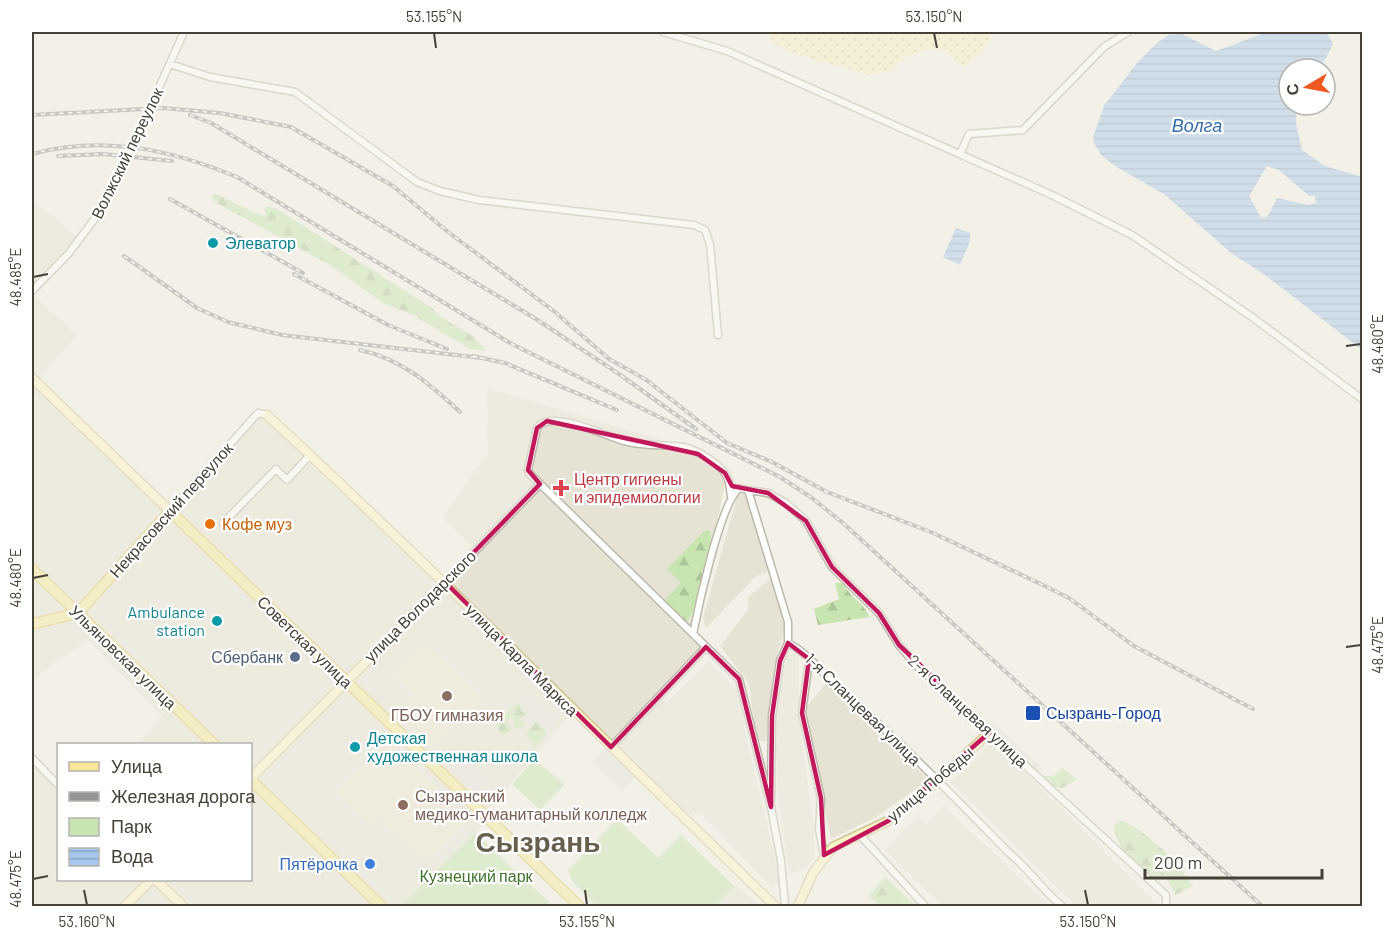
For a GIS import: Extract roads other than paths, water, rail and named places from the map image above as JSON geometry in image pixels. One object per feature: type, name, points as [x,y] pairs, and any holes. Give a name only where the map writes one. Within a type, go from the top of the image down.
[{"type":"main road","name":"Некрасовский переулок","points":[[78,613],[170,511]]},
{"type":"main road","name":"Советская улица","points":[[170,511],[579,906]]},
{"type":"main road","name":"Ульяновская улица","points":[[32,569],[213,743]]},
{"type":"main road","points":[[32,624],[78,613]]},
{"type":"main road","points":[[252,781],[381,906]]},
{"type":"street","name":"Волжский переулок","points":[[32,291],[69,253],[99,213],[121,172],[184,32]]},
{"type":"street","points":[[663,32],[727,51],[960,154],[1132,235],[1252,317],[1362,399]]},
{"type":"street","points":[[960,154],[969,134],[1023,130],[1104,47],[1128,32]]},
{"type":"street","points":[[170,64],[210,77],[295,92],[417,182],[440,191],[479,200],[694,225],[705,230],[710,244],[718,335]]},
{"type":"street","name":"Советская улица","points":[[32,378],[170,511]]},
{"type":"street","name":"Некрасовский переулок","points":[[170,511],[258,413],[267,416]]},
{"type":"street","name":"улица Карла Маркса","points":[[267,416],[445,582],[775,906]]},
{"type":"street","points":[[693,634],[708,570],[731,497],[725,472],[683,447],[671,448],[624,441],[582,426],[547,421],[540,423],[528,470],[540,484],[706,647],[739,679],[782,861],[785,906]]},
{"type":"street","points":[[224,523],[276,469],[287,480],[310,455]]},
{"type":"street","name":"улица Володарского","points":[[252,777],[540,484]]},
{"type":"street","name":"2-я Сланцевая улица","points":[[731,497],[740,488],[768,493],[786,503],[806,521],[832,567],[879,614],[910,658],[1166,895],[1166,906]]},
{"type":"street","points":[[748,490],[778,582],[788,622],[788,643],[780,661],[772,716],[771,807]]},
{"type":"street","name":"1-я Сланцевая улица","points":[[788,643],[803,651],[938,781],[1008,853],[1029,870],[1044,891],[1062,906]]},
{"type":"street","points":[[611,747],[706,647]]},
{"type":"street","points":[[798,906],[824,855],[819,829],[821,798],[802,713],[809,659]]},
{"type":"street","name":"улица Победы","points":[[824,855],[833,847],[888,821],[938,781],[990,732]]},
{"type":"street","points":[[32,758],[57,784]]},
{"type":"street","points":[[859,834],[899,881],[925,906]]},
{"type":"street","points":[[125,906],[149,881]]},
{"type":"street","points":[[158,881],[183,906]]},
{"type":"water","name":"Волга","points":[[1267,32],[1326,32],[1333,44],[1326,57],[1277,57],[1277,117],[1296,117],[1302,150],[1325,166],[1362,177],[1362,350],[1265,275],[1231,253],[1164,194],[1115,166],[1101,155],[1095,145],[1093,137],[1104,106],[1137,63],[1168,35],[1182,34],[1216,51]],"holes":[[[1267,166],[1279,170],[1309,196],[1315,196],[1316,203],[1308,205],[1277,198],[1269,214],[1264,218],[1260,216],[1249,196]]]},
{"type":"water","points":[[956,228],[970,233],[970,241],[960,265],[943,257]]},
{"type":"railway","points":[[32,115],[162,108],[220,113],[291,127],[393,186],[448,232],[555,312],[609,359],[645,379],[727,443],[772,462],[827,492],[931,532],[1069,598],[1134,646],[1253,709]]},
{"type":"railway","points":[[190,115],[211,123],[536,319],[696,429]]},
{"type":"railway","points":[[32,154],[58,148],[85,146],[136,148],[187,159],[237,177],[512,344],[780,477],[812,498],[843,523],[1262,906]]},
{"type":"railway","points":[[58,156],[103,154],[172,161]]},
{"type":"railway","points":[[170,199],[303,273]]},
{"type":"railway","points":[[124,256],[197,308],[228,322],[282,335],[482,358]]},
{"type":"railway","points":[[294,274],[388,325],[447,349]]},
{"type":"railway","points":[[360,350],[389,359],[414,374],[460,412]]},
{"type":"railway","points":[[473,356],[505,363],[617,410]]},
{"type":"place","name":"Элеватор","points":[[213,243]]},
{"type":"place","name":"Центр гигиены и эпидемиологии","points":[[561,488]]},
{"type":"place","name":"Кофе муз","points":[[210,524]]},
{"type":"place","name":"Ambulance station","points":[[217,621]]},
{"type":"place","name":"Сбербанк","points":[[295,657]]},
{"type":"place","name":"ГБОУ гимназия","points":[[447,696]]},
{"type":"place","name":"Сызрань-Город","points":[[1033,713]]},
{"type":"place","name":"Детская художественная школа","points":[[355,747]]},
{"type":"place","name":"Сызранский медико-гуманитарный колледж","points":[[403,805]]},
{"type":"place","name":"Пятёрочка","points":[[370,864]]},
{"type":"district","name":"Сызрань","points":[[538,842]]},
{"type":"park label","name":"Кузнецкий парк","points":[[476,876]]}]
